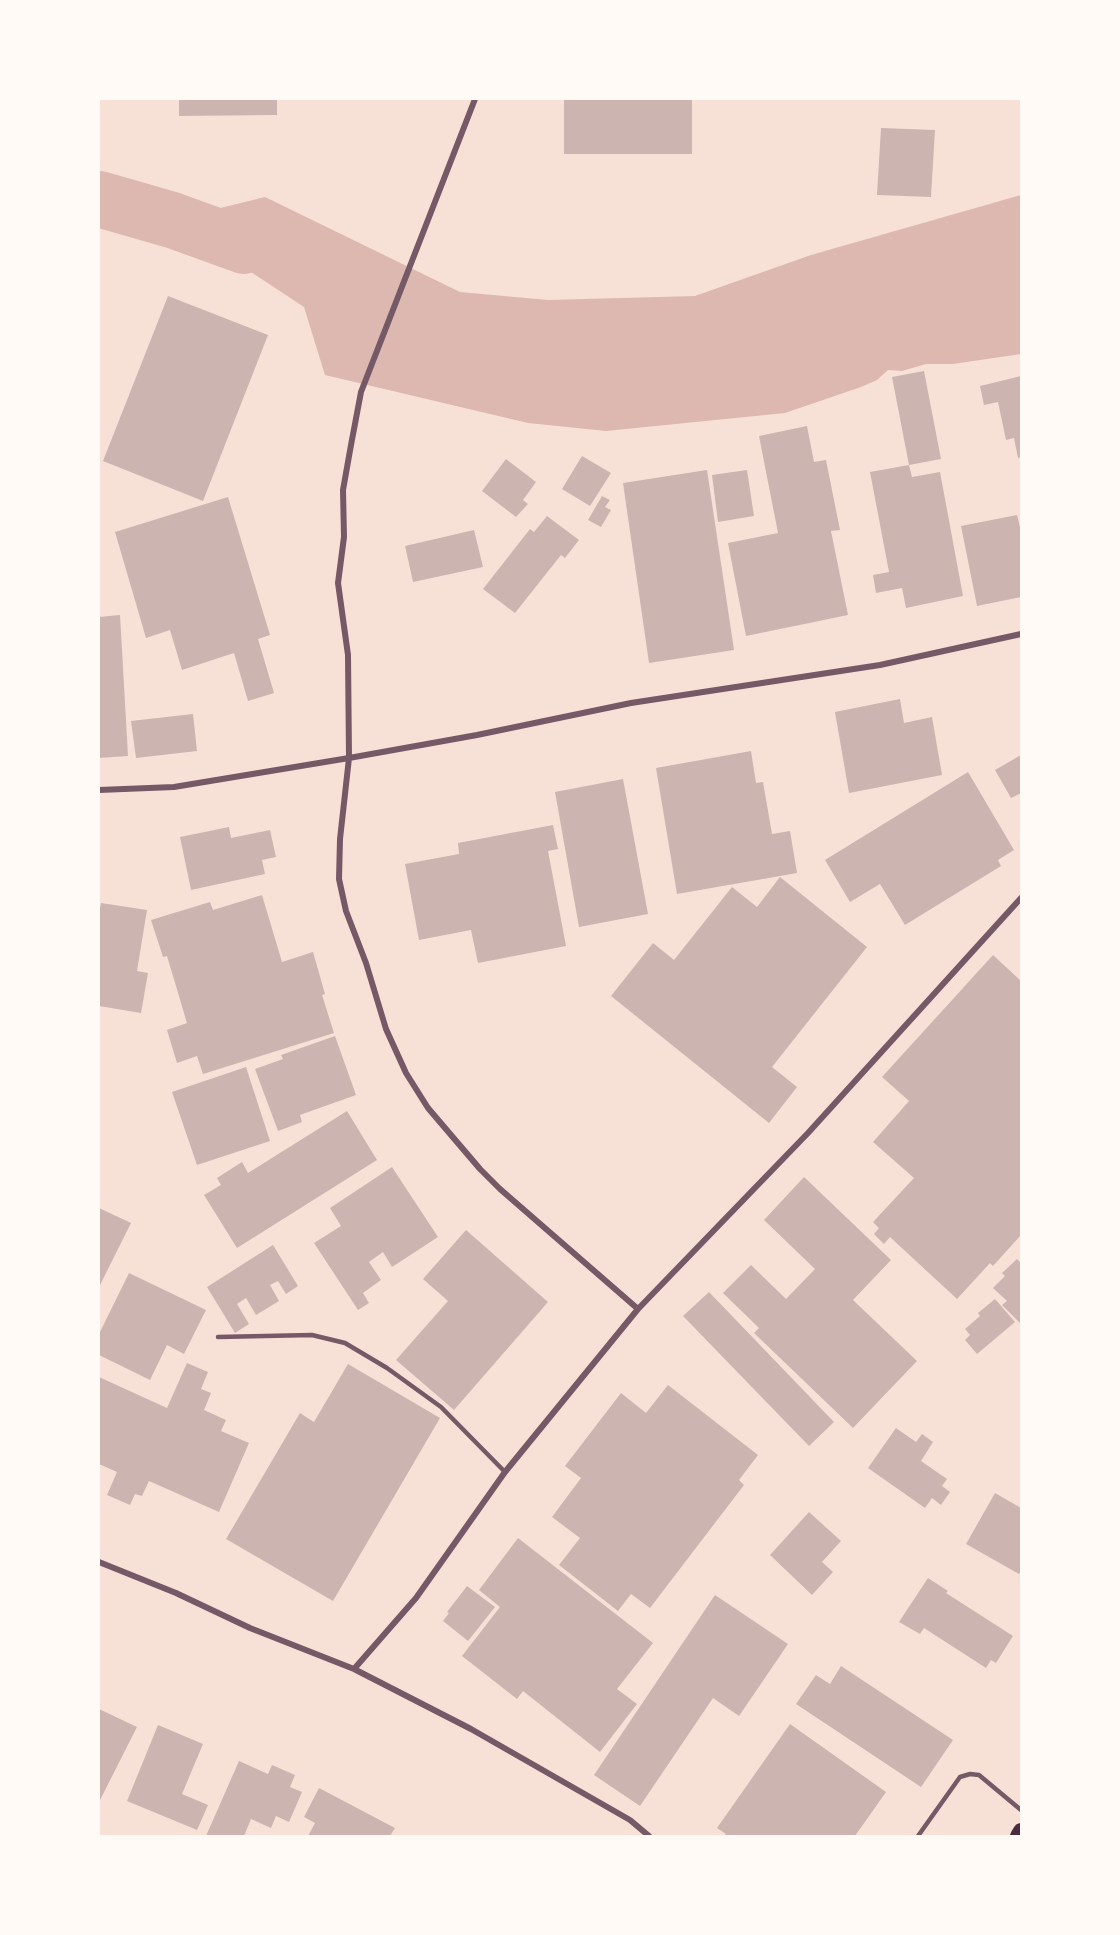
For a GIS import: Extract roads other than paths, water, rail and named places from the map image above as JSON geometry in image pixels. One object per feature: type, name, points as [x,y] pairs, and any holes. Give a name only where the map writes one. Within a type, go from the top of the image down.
[{"type":"highway","points":[[1018,1836],[1021,1831]]},
{"type":"street","points":[[475,99],[361,392],[343,490],[344,537],[338,583],[348,655],[349,759],[340,839],[339,879],[346,911],[366,963],[386,1029],[406,1073],[428,1108],[487,1176],[638,1309]]},
{"type":"street","points":[[99,790],[174,787],[349,759],[631,703],[880,665],[1021,634]]},
{"type":"street","points":[[354,1669],[416,1598],[505,1472],[638,1309],[808,1133],[1021,898]]},
{"type":"street","points":[[99,1562],[176,1593],[250,1628],[354,1669],[471,1729],[630,1820],[649,1836]]},
{"type":"lane","points":[[218,1337],[312,1335],[345,1343],[387,1368],[441,1407],[505,1472]]},
{"type":"lane","points":[[918,1836],[960,1777],[970,1774],[979,1775],[1021,1810]]},
{"type":"waterway","points":[[99,199],[172,220],[244,246]]}]
